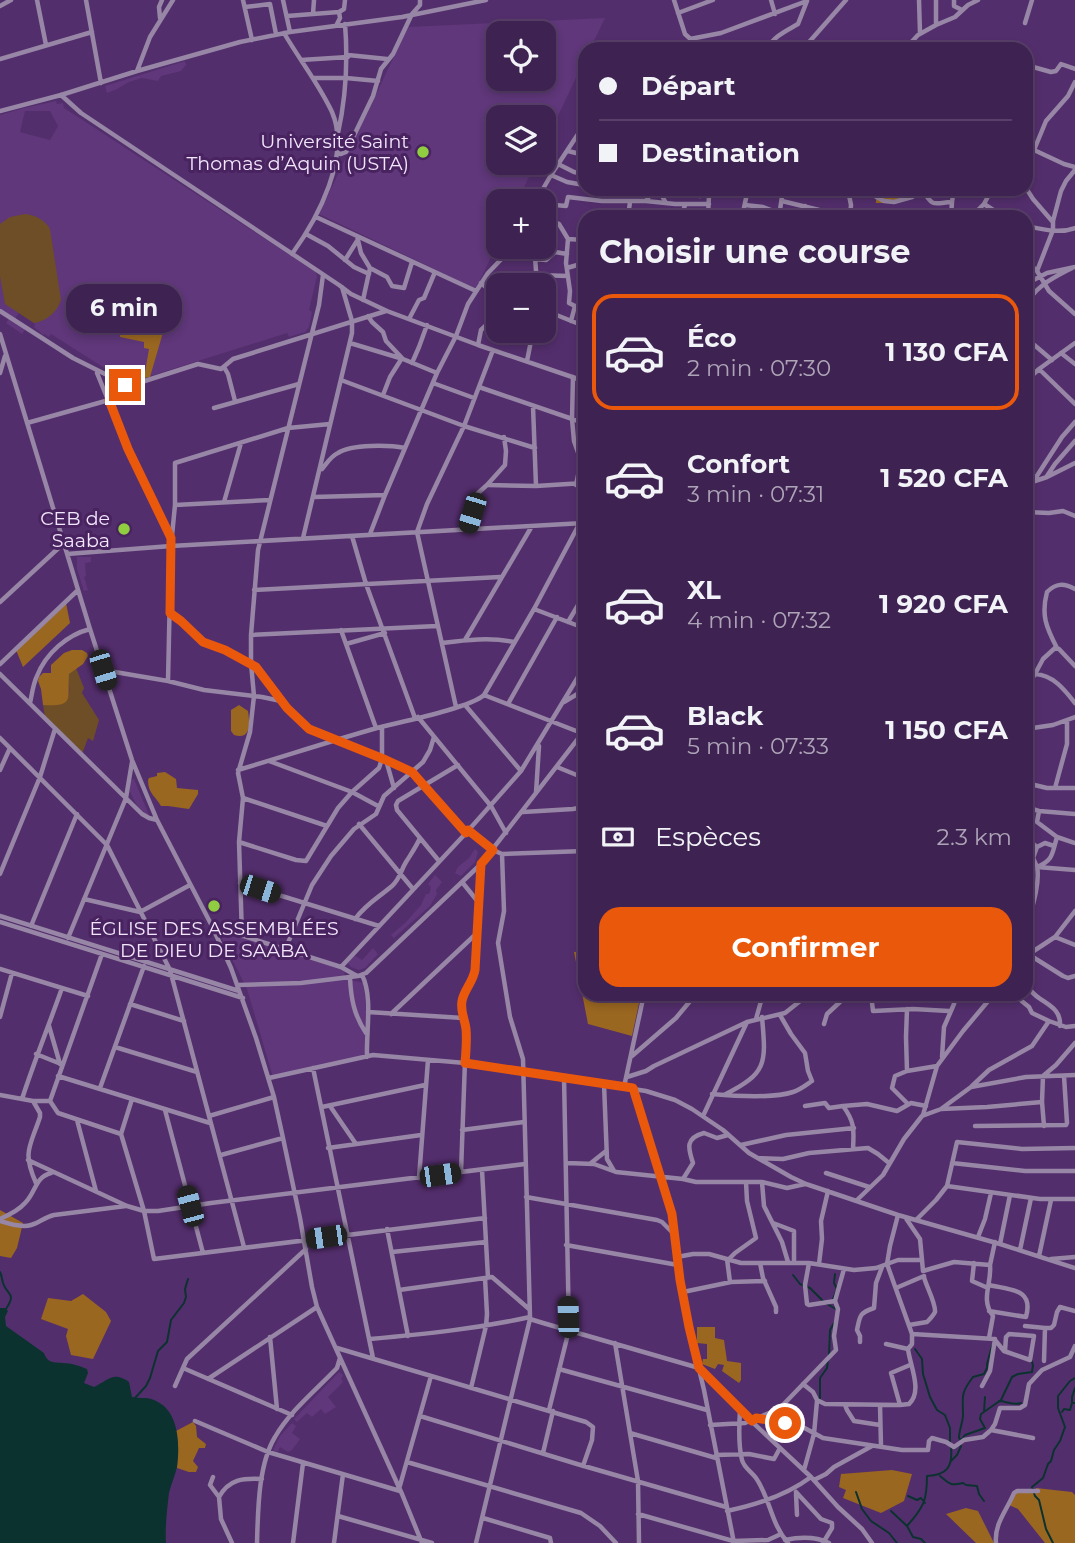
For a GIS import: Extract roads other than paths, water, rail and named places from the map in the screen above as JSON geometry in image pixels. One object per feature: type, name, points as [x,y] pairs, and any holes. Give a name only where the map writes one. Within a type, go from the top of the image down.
[{"type":"street","points":[[0,6],[11,0]]},
{"type":"street","points":[[37,0],[46,45]]},
{"type":"street","points":[[86,0],[101,83]]},
{"type":"street","points":[[160,19],[159,7],[162,0]]},
{"type":"street","points":[[137,71],[147,44],[173,0]]},
{"type":"street","points":[[243,0],[252,40]]},
{"type":"street","points":[[283,0],[287,32],[300,60],[332,113],[338,133]]},
{"type":"street","points":[[313,14],[314,0]]},
{"type":"street","points":[[287,16],[340,12],[344,9],[345,0]]},
{"type":"street","points":[[337,153],[346,152],[367,110],[382,69],[393,54],[420,0]]},
{"type":"street","points":[[0,111],[276,34],[412,15],[486,0]]},
{"type":"street","points":[[674,0],[681,26],[694,42]]},
{"type":"street","points":[[678,13],[713,0]]},
{"type":"street","points":[[771,0],[775,13]]},
{"type":"street","points":[[809,42],[846,0]]},
{"type":"street","points":[[919,0],[920,34]]},
{"type":"street","points":[[936,0],[936,25]]},
{"type":"street","points":[[954,0],[954,6],[963,9]]},
{"type":"street","points":[[963,9],[967,0]]},
{"type":"street","points":[[912,42],[920,34],[955,17],[978,0]]},
{"type":"street","points":[[1025,23],[1032,0]]},
{"type":"street","points":[[690,39],[721,33],[807,1]]},
{"type":"street","points":[[771,42],[781,33],[799,24],[807,1]]},
{"type":"street","points":[[245,8],[270,4],[276,34]]},
{"type":"street","points":[[336,25],[340,12]]},
{"type":"street","points":[[292,254],[316,217],[337,153],[348,56],[345,24]]},
{"type":"street","points":[[0,59],[92,32]]},
{"type":"street","points":[[300,60],[348,56],[388,59]]},
{"type":"street","points":[[1033,67],[1051,72],[1056,71],[1061,64],[1075,69]]},
{"type":"street","points":[[312,78],[378,81]]},
{"type":"street","points":[[1033,278],[1038,273],[1053,230],[1057,202],[1063,186],[1075,170],[1034,150],[1046,121],[1068,96],[1075,82]]},
{"type":"street","points":[[61,95],[81,113],[351,294],[427,326],[578,379]]},
{"type":"street","points":[[556,167],[578,135]]},
{"type":"street","points":[[568,151],[578,154]]},
{"type":"street","points":[[558,164],[578,173]]},
{"type":"street","points":[[543,189],[551,175],[578,184]]},
{"type":"street","points":[[646,201],[650,196]]},
{"type":"street","points":[[662,196],[666,203]]},
{"type":"street","points":[[688,196],[693,204]]},
{"type":"street","points":[[709,196],[709,210]]},
{"type":"street","points":[[743,210],[747,196]]},
{"type":"street","points":[[780,210],[782,196]]},
{"type":"street","points":[[876,196],[884,201],[894,202],[914,196]]},
{"type":"street","points":[[928,196],[932,203],[952,202]]},
{"type":"street","points":[[951,210],[953,196]]},
{"type":"street","points":[[978,210],[988,196]]},
{"type":"street","points":[[1031,196],[1053,221]]},
{"type":"street","points":[[556,205],[566,206],[568,197],[602,201],[709,204]]},
{"type":"street","points":[[782,201],[819,210]]},
{"type":"street","points":[[629,210],[630,202]]},
{"type":"street","points":[[984,204],[993,210]]},
{"type":"street","points":[[684,210],[685,205]]},
{"type":"street","points":[[745,205],[769,210]]},
{"type":"street","points":[[805,206],[805,210]]},
{"type":"street","points":[[316,217],[476,291]]},
{"type":"street","points":[[556,222],[568,239],[569,303],[575,306],[571,321]]},
{"type":"street","points":[[1033,227],[1065,232],[1075,228]]},
{"type":"street","points":[[306,234],[328,246],[354,267],[387,277],[392,286],[404,289],[412,262]]},
{"type":"street","points":[[345,260],[357,238]]},
{"type":"street","points":[[357,238],[369,271],[363,300]]},
{"type":"street","points":[[568,239],[578,240]]},
{"type":"street","points":[[556,252],[567,254]]},
{"type":"street","points":[[370,534],[468,304],[488,273],[501,259]]},
{"type":"street","points":[[536,273],[535,259],[547,259]]},
{"type":"street","points":[[567,268],[578,264]]},
{"type":"street","points":[[1033,268],[1049,291],[1075,314]]},
{"type":"street","points":[[1038,273],[1073,268]]},
{"type":"street","points":[[1033,293],[1073,268]]},
{"type":"street","points":[[409,319],[419,300],[424,299],[435,272]]},
{"type":"street","points":[[242,936],[239,842],[243,798],[238,770],[250,732],[254,695],[251,635],[258,550],[312,335],[323,275]]},
{"type":"street","points":[[556,276],[568,276]]},
{"type":"street","points":[[481,283],[486,287]]},
{"type":"street","points":[[303,538],[350,343],[352,321],[342,287]]},
{"type":"street","points":[[0,311],[96,371],[125,385],[134,386]]},
{"type":"street","points":[[27,423],[109,400],[134,386],[198,364],[221,369],[233,359],[387,311]]},
{"type":"street","points":[[556,315],[578,324]]},
{"type":"street","points":[[368,316],[403,359]]},
{"type":"street","points":[[412,363],[427,326]]},
{"type":"street","points":[[478,345],[480,331],[486,326]]},
{"type":"street","points":[[0,334],[4,356],[132,760],[157,820],[212,926],[243,998],[274,1097],[317,1307],[421,1541]]},
{"type":"street","points":[[350,343],[403,359],[437,373]]},
{"type":"street","points":[[527,361],[531,343]]},
{"type":"street","points":[[1033,375],[1075,344]]},
{"type":"street","points":[[1033,345],[1052,360]]},
{"type":"street","points":[[456,707],[417,532],[427,504],[464,426],[493,350]]},
{"type":"street","points":[[1061,354],[1075,364]]},
{"type":"street","points":[[0,373],[4,356]]},
{"type":"street","points":[[383,395],[390,377],[403,359]]},
{"type":"street","points":[[224,367],[235,401]]},
{"type":"street","points":[[1039,369],[1075,404]]},
{"type":"street","points":[[96,371],[128,449],[171,538]]},
{"type":"street","points":[[573,377],[572,419],[578,452]]},
{"type":"street","points":[[341,380],[464,426],[535,448]]},
{"type":"street","points":[[433,383],[474,398]]},
{"type":"street","points":[[214,408],[299,384]]},
{"type":"street","points":[[479,387],[578,421]]},
{"type":"street","points":[[533,407],[536,486]]},
{"type":"street","points":[[1033,481],[1075,422]]},
{"type":"street","points":[[168,681],[170,545],[175,505],[175,463],[288,428],[330,424]]},
{"type":"street","points":[[467,528],[477,494],[505,464],[504,437]]},
{"type":"street","points":[[1046,477],[1075,441]]},
{"type":"street","points":[[224,502],[242,442]]},
{"type":"street","points":[[319,472],[334,454],[348,449],[405,448]]},
{"type":"street","points":[[1033,482],[1075,463]]},
{"type":"street","points":[[487,485],[576,485],[578,476]]},
{"type":"street","points":[[314,497],[385,495]]},
{"type":"street","points":[[175,505],[270,500]]},
{"type":"street","points":[[1033,512],[1063,511],[1075,516]]},
{"type":"street","points":[[67,554],[170,545],[578,523]]},
{"type":"street","points":[[465,640],[532,526]]},
{"type":"street","points":[[238,770],[480,699],[578,530]]},
{"type":"street","points":[[352,536],[366,584],[416,718],[491,806],[506,833]]},
{"type":"street","points":[[0,602],[64,543]]},
{"type":"street","points":[[254,590],[500,577]]},
{"type":"street","points":[[1075,589],[1056,584],[1047,592],[1043,607],[1045,621],[1056,648],[1075,666]]},
{"type":"street","points":[[0,664],[78,590]]},
{"type":"street","points":[[568,622],[578,605]]},
{"type":"street","points":[[534,608],[578,624]]},
{"type":"street","points":[[170,613],[203,642],[251,663],[281,701],[309,729],[412,772],[467,832],[493,850],[502,854],[578,851]]},
{"type":"street","points":[[508,704],[557,617]]},
{"type":"street","points":[[251,635],[437,626]]},
{"type":"street","points":[[30,704],[37,674],[55,648],[65,639],[90,629]]},
{"type":"street","points":[[341,630],[376,729]]},
{"type":"street","points":[[346,644],[384,630]]},
{"type":"street","points":[[442,643],[499,639],[514,642]]},
{"type":"street","points":[[1033,677],[1043,659],[1056,648]]},
{"type":"street","points":[[103,670],[216,692],[254,695],[281,701]]},
{"type":"street","points":[[0,674],[126,797],[149,818],[157,820]]},
{"type":"street","points":[[1035,674],[1051,678],[1075,703]]},
{"type":"street","points":[[341,967],[521,771],[578,678]]},
{"type":"street","points":[[564,703],[578,694]]},
{"type":"street","points":[[484,695],[578,730]]},
{"type":"street","points":[[465,705],[521,771]]},
{"type":"street","points":[[1033,728],[1053,725],[1075,717]]},
{"type":"street","points":[[1055,788],[1067,744],[1067,721]]},
{"type":"street","points":[[382,727],[384,759],[394,788]]},
{"type":"street","points":[[1,870],[40,777],[55,729]]},
{"type":"street","points":[[285,950],[312,885],[331,856],[359,824],[374,816],[384,796],[427,757],[434,737]]},
{"type":"street","points":[[0,738],[107,845],[171,973],[244,1247]]},
{"type":"street","points":[[238,985],[350,978],[370,970],[481,864],[578,740]]},
{"type":"street","points":[[536,794],[539,743]]},
{"type":"street","points":[[0,770],[10,748]]},
{"type":"street","points":[[239,842],[306,861],[338,808],[377,771],[384,759]]},
{"type":"street","points":[[68,938],[126,797],[132,760]]},
{"type":"street","points":[[269,761],[352,792],[378,806]]},
{"type":"street","points":[[439,861],[396,808],[398,801],[458,765]]},
{"type":"street","points":[[557,767],[578,776]]},
{"type":"street","points":[[1033,785],[1075,788]]},
{"type":"street","points":[[367,800],[384,796]]},
{"type":"street","points":[[243,798],[327,826]]},
{"type":"street","points":[[523,812],[578,808]]},
{"type":"street","points":[[1033,809],[1075,814]]},
{"type":"street","points":[[1039,811],[1037,822],[1057,837],[1075,843]]},
{"type":"street","points":[[32,926],[77,814]]},
{"type":"street","points":[[359,824],[413,889]]},
{"type":"street","points":[[1036,867],[1048,862],[1057,837]]},
{"type":"street","points":[[355,919],[365,906],[394,885],[420,838]]},
{"type":"street","points":[[1033,903],[1039,879],[1033,858],[1037,847],[1045,843],[1054,846]]},
{"type":"street","points":[[1033,844],[1037,847]]},
{"type":"street","points":[[476,1543],[530,1318],[523,1055],[510,1017],[498,943],[504,915],[502,854]]},
{"type":"street","points":[[461,1172],[466,1028],[461,1003],[474,976],[481,864]]},
{"type":"street","points":[[1033,867],[1075,870]]},
{"type":"street","points":[[240,883],[379,926]]},
{"type":"street","points":[[462,883],[480,903]]},
{"type":"street","points":[[84,899],[141,912],[190,885]]},
{"type":"street","points":[[1033,951],[1055,937],[1075,911]]},
{"type":"street","points":[[0,916],[243,998]]},
{"type":"street","points":[[0,922],[145,965]]},
{"type":"street","points":[[212,926],[341,967],[360,976],[366,985],[367,1057]]},
{"type":"street","points":[[391,1014],[477,933]]},
{"type":"street","points":[[1055,937],[1075,945]]},
{"type":"street","points":[[50,1101],[102,954]]},
{"type":"street","points":[[1033,958],[1066,977],[1075,976]]},
{"type":"street","points":[[100,1088],[145,965]]},
{"type":"street","points":[[0,969],[88,996]]},
{"type":"street","points":[[0,1017],[12,973]]},
{"type":"street","points":[[171,973],[240,991]]},
{"type":"street","points":[[350,978],[354,1011],[367,1034]]},
{"type":"street","points":[[22,1099],[62,988]]},
{"type":"street","points":[[1033,993],[1055,1009],[1060,1017],[1060,1026]]},
{"type":"street","points":[[624,1087],[643,1001]]},
{"type":"street","points":[[631,1056],[676,1018],[690,1001]]},
{"type":"street","points":[[723,1095],[746,1084],[762,1063],[765,1051],[759,1018],[762,1001]]},
{"type":"street","points":[[627,1077],[646,1072],[747,1022],[780,1015],[801,1001]]},
{"type":"street","points":[[824,1024],[827,1014],[842,1001]]},
{"type":"street","points":[[872,1001],[873,1011],[907,1009],[949,1012]]},
{"type":"street","points":[[942,1058],[944,1027],[955,1001]]},
{"type":"street","points":[[857,1200],[883,1175],[904,1139],[922,1116],[937,1066],[989,1001]]},
{"type":"street","points":[[1022,1001],[1032,1013],[1049,1021],[1060,1026],[1075,1026]]},
{"type":"street","points":[[130,1004],[184,1021]]},
{"type":"street","points":[[907,1009],[907,1071]]},
{"type":"street","points":[[354,1011],[463,1018]]},
{"type":"street","points":[[712,1094],[759,1096],[788,1093],[795,1092],[812,1081],[805,1053],[780,1015]]},
{"type":"street","points":[[922,1116],[941,1109],[989,1070],[1032,1046],[1049,1021]]},
{"type":"street","points":[[703,1116],[747,1022]]},
{"type":"street","points":[[49,1025],[61,1064]]},
{"type":"street","points":[[1044,1126],[1043,1076],[1075,1043]]},
{"type":"street","points":[[115,1047],[198,1072]]},
{"type":"street","points":[[36,1054],[61,1064]]},
{"type":"street","points":[[269,1078],[373,1055],[465,1063],[633,1088],[668,1097],[703,1116],[757,1158],[806,1184],[898,1215],[1075,1268]]},
{"type":"street","points":[[419,1178],[428,1060]]},
{"type":"street","points":[[908,1104],[892,1087],[895,1076],[937,1066]]},
{"type":"street","points":[[313,1068],[373,1359]]},
{"type":"street","points":[[971,1087],[1014,1079],[1075,1075]]},
{"type":"street","points":[[58,1076],[211,1124]]},
{"type":"street","points":[[975,1126],[1066,1125],[1064,1076]]},
{"type":"street","points":[[543,1453],[569,1330],[564,1077]]},
{"type":"street","points":[[604,1084],[608,1161],[614,1171]]},
{"type":"street","points":[[322,1107],[425,1085]]},
{"type":"street","points":[[633,1088],[672,1214],[689,1327],[733,1542]]},
{"type":"street","points":[[0,1094],[33,1101],[50,1101]]},
{"type":"street","points":[[209,1116],[274,1097]]},
{"type":"street","points":[[132,1099],[121,1134],[144,1211],[154,1259],[485,1217]]},
{"type":"street","points":[[33,1101],[40,1117],[28,1152],[28,1160],[37,1183]]},
{"type":"street","points":[[50,1101],[58,1113],[121,1134]]},
{"type":"street","points":[[941,1109],[1042,1102]]},
{"type":"street","points":[[805,1106],[826,1103],[829,1108],[867,1104],[897,1111],[912,1103],[926,1106]]},
{"type":"street","points":[[330,1106],[356,1144]]},
{"type":"street","points":[[843,1106],[851,1116],[854,1128],[853,1149]]},
{"type":"street","points":[[165,1109],[203,1253]]},
{"type":"street","points":[[77,1120],[96,1192]]},
{"type":"street","points":[[462,1130],[524,1122]]},
{"type":"street","points":[[740,1145],[786,1135],[854,1128]]},
{"type":"street","points":[[683,1179],[693,1163],[688,1150],[691,1141],[701,1133],[717,1138],[729,1135]]},
{"type":"street","points":[[328,1148],[422,1135]]},
{"type":"street","points":[[221,1155],[283,1138]]},
{"type":"street","points":[[916,1220],[947,1186],[957,1142],[1022,1149],[1075,1149]]},
{"type":"street","points":[[757,1158],[783,1159],[809,1153],[870,1149],[889,1163]]},
{"type":"street","points":[[590,1164],[607,1150]]},
{"type":"street","points":[[28,1160],[127,1206],[144,1211],[525,1164]]},
{"type":"street","points":[[567,1163],[590,1164],[614,1171],[696,1182],[762,1182],[786,1188],[806,1184]]},
{"type":"street","points":[[952,1163],[1026,1171],[1075,1171]]},
{"type":"street","points":[[471,1388],[486,1326],[487,1278],[482,1170]]},
{"type":"street","points":[[0,1220],[24,1204],[43,1176],[52,1172]]},
{"type":"street","points":[[826,1173],[869,1187]]},
{"type":"street","points":[[728,1259],[756,1238],[749,1212],[746,1182]]},
{"type":"street","points":[[762,1182],[764,1204],[791,1262]]},
{"type":"street","points":[[947,1186],[1031,1198],[1075,1199]]},
{"type":"street","points":[[819,1264],[822,1245],[821,1221],[828,1191]]},
{"type":"street","points":[[978,1237],[991,1193]]},
{"type":"street","points":[[982,1386],[990,1371],[993,1316],[986,1300],[990,1265],[1010,1195]]},
{"type":"street","points":[[525,1197],[652,1219],[662,1222],[675,1235]]},
{"type":"street","points":[[1020,1250],[1031,1198]]},
{"type":"street","points":[[1039,1256],[1051,1200]]},
{"type":"street","points":[[0,1220],[30,1226],[54,1215],[127,1206]]},
{"type":"street","points":[[662,1222],[672,1214]]},
{"type":"street","points":[[860,1342],[857,1330],[859,1316],[874,1308],[876,1283],[898,1215]]},
{"type":"street","points":[[905,1217],[920,1238],[924,1274],[935,1311],[927,1322],[909,1325]]},
{"type":"street","points":[[773,1223],[794,1232],[791,1262]]},
{"type":"street","points":[[387,1229],[408,1336]]},
{"type":"street","points":[[392,1252],[486,1242]]},
{"type":"street","points":[[566,1245],[678,1265]]},
{"type":"street","points":[[175,1386],[187,1359],[306,1249]]},
{"type":"street","points":[[677,1257],[709,1254],[741,1263],[809,1263],[844,1269],[871,1269],[901,1260],[922,1260]]},
{"type":"street","points":[[1047,1259],[1075,1257]]},
{"type":"street","points":[[728,1259],[730,1282]]},
{"type":"street","points":[[896,1287],[954,1262],[990,1265]]},
{"type":"street","points":[[974,1262],[972,1281],[1023,1294],[1029,1305],[1024,1335]]},
{"type":"street","points":[[760,1263],[776,1312]]},
{"type":"street","points":[[809,1263],[805,1285],[807,1304],[812,1306],[835,1301]]},
{"type":"street","points":[[817,1400],[825,1404],[900,1405],[909,1404],[915,1398],[908,1349],[912,1344],[912,1334],[896,1287],[884,1265]]},
{"type":"street","points":[[710,1425],[739,1424],[779,1409],[835,1350],[838,1309],[835,1301],[844,1269]]},
{"type":"street","points":[[399,1290],[493,1278],[529,1310]]},
{"type":"street","points":[[683,1292],[730,1282],[765,1281]]},
{"type":"street","points":[[208,1379],[317,1307]]},
{"type":"street","points":[[1025,1326],[1050,1328],[1054,1325],[1060,1307],[1075,1311]]},
{"type":"street","points":[[989,1311],[1026,1317]]},
{"type":"street","points":[[370,1339],[486,1326],[530,1318],[699,1368],[813,1479],[862,1529],[871,1543]]},
{"type":"street","points":[[754,1420],[794,1424],[823,1438],[902,1450],[929,1449],[930,1439],[934,1438],[954,1447],[964,1440],[983,1437],[995,1424],[1000,1408],[1020,1408],[1026,1405],[1029,1384],[1039,1363],[1045,1328]]},
{"type":"street","points":[[912,1334],[992,1339],[1005,1351],[1039,1363],[1070,1357],[1075,1346]]},
{"type":"street","points":[[1005,1351],[1006,1337],[1009,1334],[1034,1336],[1039,1363]]},
{"type":"street","points":[[270,1337],[277,1409]]},
{"type":"street","points":[[615,1342],[638,1481],[639,1543]]},
{"type":"street","points":[[886,1344],[908,1349]]},
{"type":"street","points":[[337,1348],[586,1422],[593,1427],[592,1440],[583,1466]]},
{"type":"street","points":[[257,1543],[262,1479],[274,1438],[337,1368],[341,1357]]},
{"type":"street","points":[[900,1405],[891,1373],[911,1365]]},
{"type":"street","points":[[183,1368],[292,1415]]},
{"type":"street","points":[[559,1368],[707,1410]]},
{"type":"street","points":[[400,1490],[430,1376]]},
{"type":"street","points":[[803,1384],[813,1392],[817,1400],[814,1434],[804,1470]]},
{"type":"street","points":[[845,1405],[854,1421],[880,1425]]},
{"type":"street","points":[[880,1405],[881,1446]]},
{"type":"street","points":[[740,1409],[742,1461],[757,1479],[786,1542],[797,1538],[825,1542],[832,1523],[821,1519],[795,1491]]},
{"type":"street","points":[[420,1416],[727,1509],[745,1507],[795,1491],[873,1446]]},
{"type":"street","points":[[195,1421],[268,1452],[400,1490]]},
{"type":"street","points":[[991,1430],[1033,1438]]},
{"type":"street","points":[[630,1433],[716,1457],[749,1454],[774,1459],[780,1448]]},
{"type":"street","points":[[293,1543],[303,1462]]},
{"type":"street","points":[[407,1462],[581,1513],[600,1526],[616,1543]]},
{"type":"street","points":[[334,1543],[343,1474]]},
{"type":"street","points":[[213,1478],[210,1485],[219,1497],[223,1523],[232,1543]]},
{"type":"street","points":[[219,1497],[235,1480],[262,1479]]},
{"type":"street","points":[[795,1491],[797,1516]]},
{"type":"street","points":[[996,1543],[996,1530],[1014,1493],[1038,1491]]},
{"type":"street","points":[[638,1514],[733,1542],[768,1540],[781,1534]]},
{"type":"street","points":[[338,1516],[432,1543]]},
{"type":"street","points":[[483,1518],[550,1538],[551,1543]]},
{"type":"waterway","points":[[0,1272],[11,1297],[6,1309]]},
{"type":"waterway","points":[[833,1299],[837,1289],[834,1283],[835,1274]]},
{"type":"waterway","points":[[793,1275],[800,1284],[810,1288],[823,1301]]},
{"type":"waterway","points":[[135,1398],[146,1386],[158,1351],[167,1342],[171,1320],[184,1303],[188,1279]]},
{"type":"waterway","points":[[827,1304],[836,1309]]},
{"type":"waterway","points":[[829,1355],[830,1330],[834,1323]]},
{"type":"waterway","points":[[961,1440],[959,1435],[964,1391],[973,1377],[984,1374],[992,1346]]},
{"type":"waterway","points":[[915,1349],[922,1359],[923,1374],[930,1397],[937,1410],[945,1415],[950,1428],[950,1442]]},
{"type":"waterway","points":[[961,1440],[965,1435],[985,1428],[980,1419],[981,1414],[1001,1400],[1012,1377],[1032,1372],[1031,1359]]},
{"type":"waterway","points":[[820,1399],[820,1378],[827,1368],[828,1360]]},
{"type":"waterway","points":[[1053,1543],[1032,1487],[1043,1478],[1065,1427],[1058,1408],[1058,1396],[1075,1378]]},
{"type":"waterway","points":[[1072,1403],[1075,1388]]},
{"type":"waterway","points":[[984,1412],[985,1397]]},
{"type":"waterway","points":[[999,1401],[1021,1403]]},
{"type":"waterway","points":[[1062,1412],[1064,1409],[1070,1410],[1072,1403],[1075,1403]]},
{"type":"waterway","points":[[951,1461],[961,1446]]},
{"type":"waterway","points":[[925,1543],[913,1537],[907,1526],[923,1503],[927,1476],[944,1472],[950,1465],[951,1447]]},
{"type":"waterway","points":[[940,1476],[950,1484],[977,1486],[984,1501]]},
{"type":"waterway","points":[[856,1492],[862,1509],[871,1521],[889,1533],[897,1543]]},
{"type":"waterway","points":[[908,1496],[917,1500],[921,1498],[925,1503]]},
{"type":"waterway","points":[[891,1511],[907,1526]]},
{"type":"place","name":"Université Saint Thomas d’Aquin (USTA)","points":[[423,152]]},
{"type":"place","name":"CEB de Saaba","points":[[124,529]]},
{"type":"place","name":"ÉGLISE DES ASSEMBLÉES DE DIEU DE SAABA","points":[[214,906]]}]
